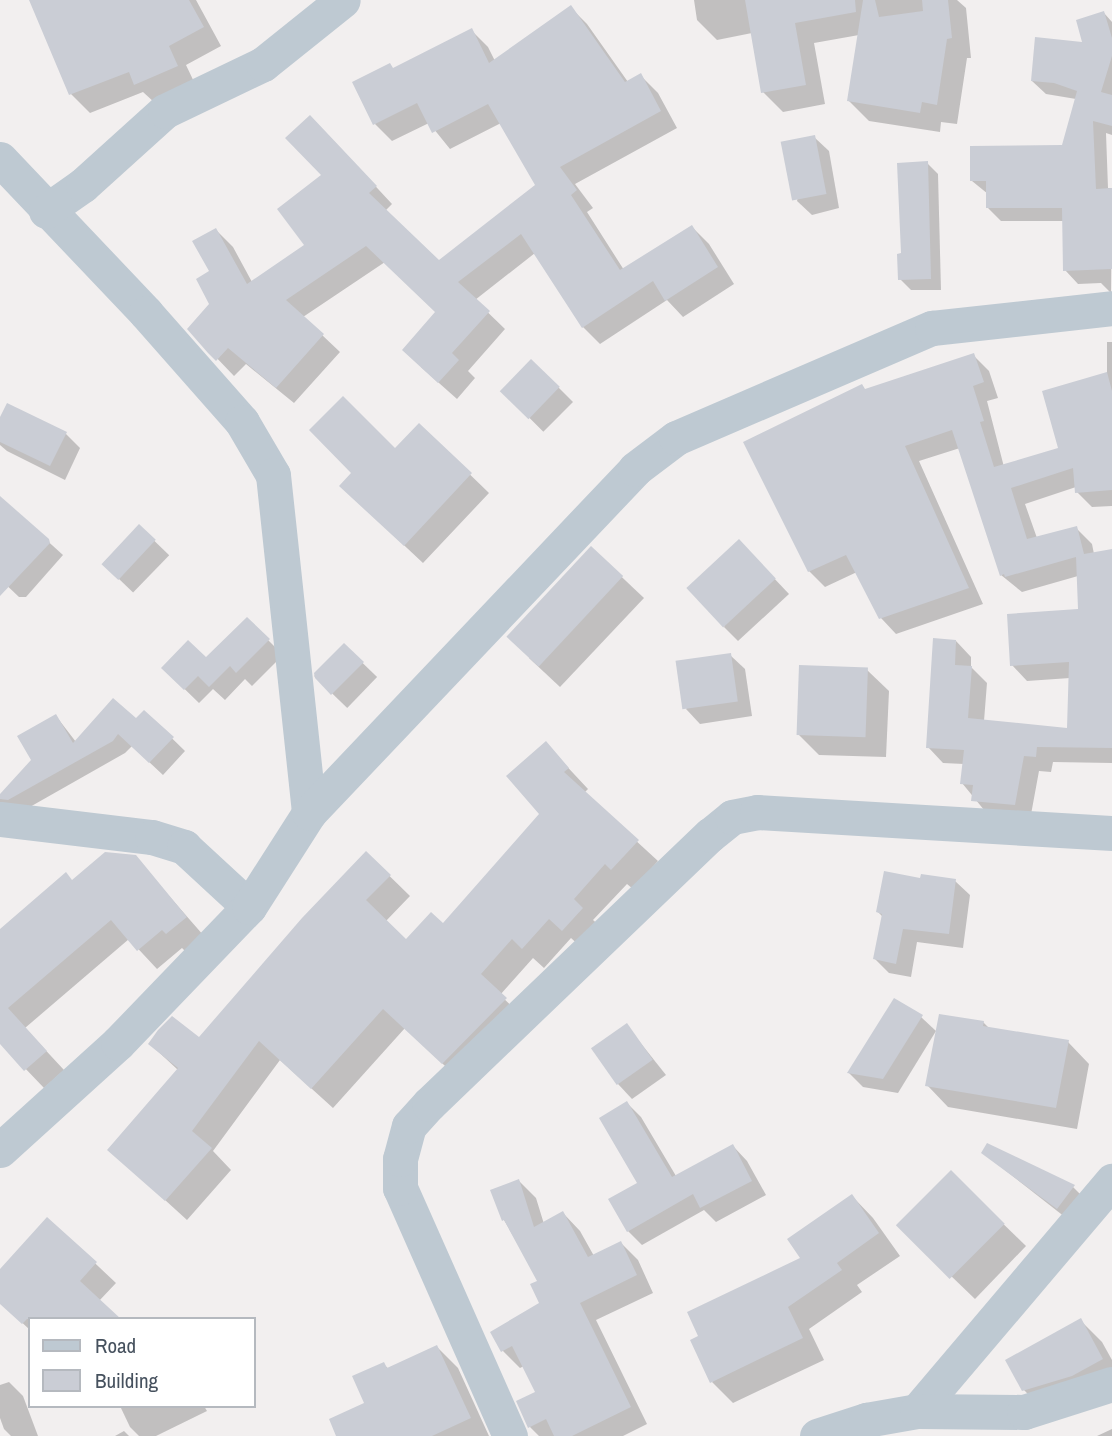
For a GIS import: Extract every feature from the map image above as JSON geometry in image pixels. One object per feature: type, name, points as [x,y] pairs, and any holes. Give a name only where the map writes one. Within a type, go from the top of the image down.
[{"type":"street","points":[[46,211],[83,185],[165,111],[262,64],[343,0]]},
{"type":"street","points":[[0,159],[46,211],[146,313],[243,422],[272,475],[309,813]]},
{"type":"street","points":[[0,1150],[118,1043],[249,907],[309,813],[635,468],[676,438],[932,328],[1112,308]]},
{"type":"street","points":[[510,1436],[400,1188],[400,1159],[409,1126],[429,1104],[710,835],[733,817],[757,812],[1112,833]]},
{"type":"street","points":[[0,820],[152,837],[184,847],[249,907]]},
{"type":"street","points":[[917,1411],[1112,1181]]},
{"type":"street","points":[[817,1436],[866,1420],[917,1411],[1024,1412],[1112,1384]]},
{"type":"building","points":[[29,0],[189,0],[204,27],[169,46],[178,66],[134,85],[129,72],[69,95]]},
{"type":"building","points":[[745,0],[855,0],[856,12],[795,23],[806,85],[761,93]]},
{"type":"building","points":[[863,0],[875,0],[879,17],[923,11],[922,0],[948,0],[952,38],[947,39],[937,105],[922,102],[920,113],[847,101]]},
{"type":"building","points":[[571,5],[625,82],[641,73],[661,111],[560,167],[577,190],[571,195],[620,270],[692,225],[718,267],[665,301],[653,281],[582,328],[521,234],[458,282],[490,311],[452,353],[459,360],[438,383],[402,350],[435,312],[366,246],[286,300],[324,334],[276,388],[228,348],[216,361],[208,353],[187,329],[209,304],[196,279],[209,271],[192,241],[216,228],[247,284],[304,245],[277,209],[321,175],[285,138],[310,115],[377,186],[369,193],[439,260],[535,185],[488,104],[432,133],[417,103],[373,125],[352,82],[390,63],[393,68],[472,28],[489,63]]},
{"type":"building","points":[[1104,11],[1112,38],[1112,56],[1101,92],[1112,95],[1112,126],[1093,121],[1096,189],[1112,188],[1112,269],[1063,271],[1062,208],[986,208],[986,181],[970,181],[970,146],[1062,145],[1077,91],[1054,83],[1031,81],[1035,37],[1082,42],[1076,20]]},
{"type":"building","points":[[815,135],[826,194],[792,201],[781,142]]},
{"type":"building","points":[[928,161],[931,279],[898,280],[897,254],[901,253],[897,163]]},
{"type":"building","points":[[974,353],[984,382],[973,386],[984,421],[980,422],[994,467],[1058,448],[1042,391],[1107,372],[1112,391],[1112,490],[1075,493],[1073,468],[1011,488],[1027,539],[1077,526],[1084,554],[1112,549],[1112,748],[1037,747],[1036,757],[1024,756],[1015,805],[971,801],[973,785],[960,784],[964,750],[926,748],[933,638],[956,640],[955,665],[972,666],[968,718],[1067,728],[1069,662],[1010,666],[1007,614],[1078,609],[1076,557],[1005,577],[1004,574],[1000,576],[952,430],[905,446],[969,588],[879,619],[846,555],[808,572],[743,442],[862,384],[865,389]]},
{"type":"building","points":[[531,359],[560,387],[529,419],[500,391]]},
{"type":"building","points":[[343,396],[395,448],[419,423],[472,473],[404,546],[339,486],[351,473],[309,430]]},
{"type":"building","points":[[7,403],[67,432],[50,466],[0,442],[0,417]]},
{"type":"building","points":[[0,496],[49,539],[50,543],[0,596]]},
{"type":"building","points":[[139,524],[156,540],[118,580],[101,564]]},
{"type":"building","points":[[739,539],[776,578],[723,628],[686,588]]},
{"type":"building","points":[[591,546],[623,576],[539,667],[506,637]]},
{"type":"building","points":[[247,617],[270,639],[236,673],[230,666],[209,687],[198,676],[184,690],[161,668],[188,640],[206,657]]},
{"type":"building","points":[[344,643],[364,662],[331,695],[315,678],[314,673]]},
{"type":"building","points":[[731,653],[738,702],[682,709],[676,661]]},
{"type":"building","points":[[799,665],[868,667],[866,737],[797,735]]},
{"type":"building","points":[[113,698],[136,718],[144,710],[174,737],[149,763],[118,734],[113,741],[8,800],[0,799],[0,794],[31,760],[17,736],[56,714],[73,743]]},
{"type":"building","points":[[546,741],[569,768],[564,772],[639,840],[611,870],[605,864],[574,899],[583,908],[562,931],[549,919],[522,949],[512,939],[481,974],[507,998],[442,1064],[383,1009],[311,1089],[259,1041],[192,1131],[212,1148],[165,1201],[107,1150],[178,1068],[148,1044],[158,1030],[172,1016],[199,1037],[302,918],[366,851],[391,875],[366,900],[406,939],[431,912],[443,923],[539,814],[506,776]]},
{"type":"building","points":[[105,852],[136,855],[187,917],[166,934],[162,930],[137,951],[111,920],[8,1008],[47,1051],[24,1071],[0,1044],[0,929],[66,872],[72,880]]},
{"type":"building","points":[[884,871],[920,878],[921,874],[956,879],[949,934],[903,929],[896,964],[873,959],[882,914],[876,912]]},
{"type":"building","points":[[894,998],[923,1015],[883,1079],[847,1073]]},
{"type":"building","points":[[939,1014],[984,1021],[983,1026],[1069,1040],[1056,1108],[925,1086]]},
{"type":"building","points":[[627,1023],[653,1060],[617,1085],[591,1048]]},
{"type":"building","points":[[627,1101],[672,1177],[733,1144],[752,1181],[700,1208],[693,1194],[627,1232],[608,1199],[637,1183],[599,1118]]},
{"type":"building","points":[[987,1143],[1075,1185],[1057,1209],[981,1153]]},
{"type":"building","points":[[951,1170],[1005,1224],[950,1279],[896,1225]]},
{"type":"building","points":[[519,1179],[534,1227],[563,1211],[588,1257],[621,1241],[637,1275],[580,1303],[631,1407],[572,1436],[554,1436],[546,1419],[528,1428],[516,1401],[535,1392],[512,1346],[501,1352],[490,1332],[539,1303],[530,1284],[537,1281],[504,1220],[502,1221],[490,1190]]},
{"type":"building","points":[[852,1194],[879,1233],[837,1263],[842,1270],[788,1307],[803,1338],[710,1383],[690,1340],[698,1336],[687,1312],[800,1258],[787,1239]]},
{"type":"building","points":[[47,1217],[97,1262],[80,1281],[119,1317],[28,1317],[22,1324],[0,1304],[0,1269]]},
{"type":"building","points":[[1081,1318],[1103,1359],[1072,1376],[1022,1391],[1005,1360]]},
{"type":"building","points":[[437,1345],[471,1418],[432,1436],[336,1436],[329,1419],[364,1403],[352,1376],[384,1362],[387,1368]]}]
